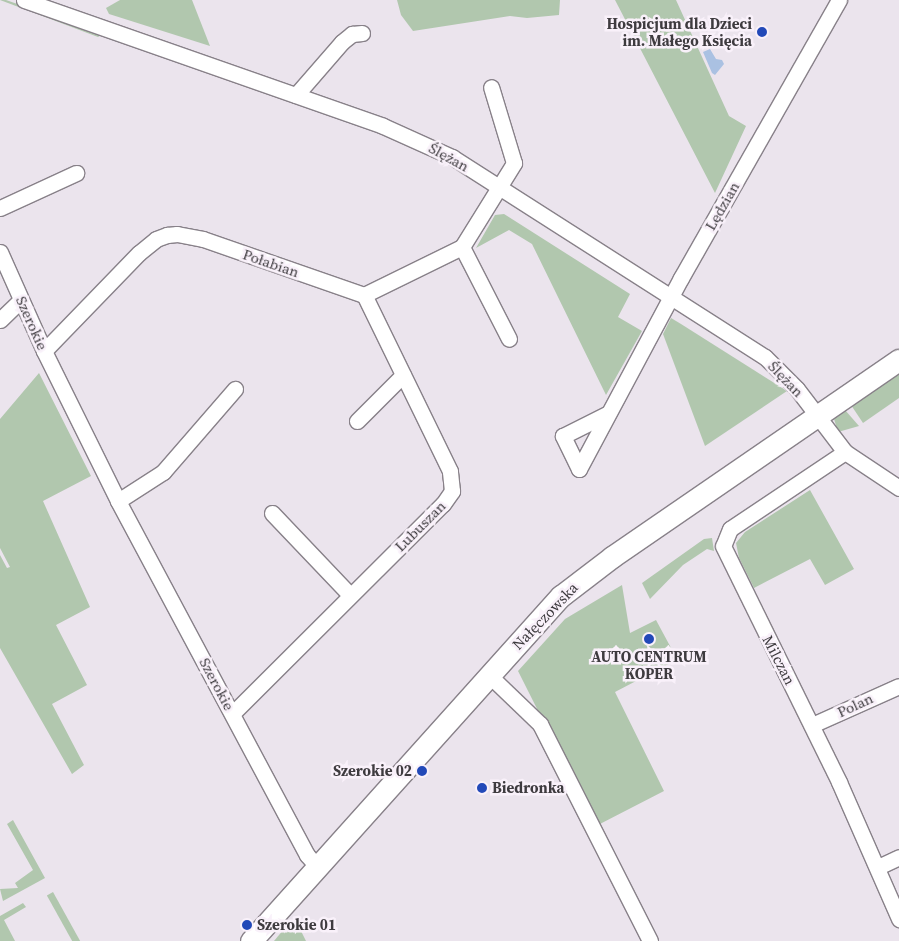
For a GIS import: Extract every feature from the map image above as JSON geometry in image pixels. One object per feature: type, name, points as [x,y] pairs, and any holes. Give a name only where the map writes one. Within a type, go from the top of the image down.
[{"type":"main road","name":"Nałęczowska","points":[[251,941],[550,607],[584,577],[899,360]]},
{"type":"street","name":"Ślężan","points":[[24,0],[296,95],[420,141],[501,188],[770,361],[818,415],[845,452]]},
{"type":"street","name":"Lędzian","points":[[607,414],[563,436],[579,468],[671,296],[839,0]]},
{"type":"street","points":[[296,95],[342,42],[352,34],[362,33]]},
{"type":"street","points":[[364,295],[462,247],[512,170],[513,157],[491,87]]},
{"type":"street","points":[[0,208],[76,173]]},
{"type":"street","name":"Połabian","points":[[44,351],[139,253],[156,239],[177,234],[203,239],[364,295]]},
{"type":"street","points":[[462,247],[509,339]]},
{"type":"street","name":"Szerokie","points":[[0,252],[44,351],[118,501],[307,855],[318,866]]},
{"type":"street","name":"Lubuszan","points":[[232,713],[452,491],[450,470],[364,295]]},
{"type":"street","points":[[0,320],[21,300]]},
{"type":"street","points":[[357,421],[403,375]]},
{"type":"street","points":[[118,501],[163,472],[235,389]]},
{"type":"street","points":[[845,452],[899,488]]},
{"type":"street","name":"Milczan","points":[[845,452],[730,529],[723,546],[812,725],[878,867],[899,919]]},
{"type":"street","points":[[272,513],[350,595]]},
{"type":"street","points":[[489,675],[540,724],[650,941]]},
{"type":"street","name":"Polan","points":[[812,725],[899,686]]},
{"type":"street","points":[[878,867],[899,858]]},
{"type":"green space","points":[[0,0],[6,0],[103,34],[98,37]]},
{"type":"green space","points":[[120,0],[192,0],[210,46],[109,14],[106,8]]},
{"type":"green space","points":[[397,0],[560,0],[559,15],[527,18],[510,16],[413,31],[401,15]]},
{"type":"green space","points":[[615,0],[676,0],[729,116],[746,126],[715,193]]},
{"type":"green space","points":[[504,214],[630,294],[618,317],[642,331],[606,395],[532,244],[509,230],[476,248],[495,215]]},
{"type":"green space","points":[[671,318],[787,391],[705,446],[663,334]]},
{"type":"green space","points":[[899,368],[899,398],[863,423],[849,402]]},
{"type":"green space","points":[[39,373],[91,476],[43,501],[90,607],[56,625],[87,685],[52,704],[84,765],[72,774],[0,648],[0,555],[7,568],[10,567],[0,548],[0,419]]},
{"type":"green space","points":[[845,410],[859,426],[838,432],[834,419],[837,412]]},
{"type":"green space","points":[[810,490],[854,569],[825,585],[810,559],[754,588],[739,558],[736,543],[745,532]]},
{"type":"green space","points":[[712,538],[714,551],[707,549],[683,565],[650,599],[642,583],[704,539]]},
{"type":"green space","points":[[622,585],[630,633],[656,620],[677,659],[682,657],[615,692],[664,791],[596,826],[518,671],[565,619]]},
{"type":"green space","points":[[13,820],[45,878],[3,901],[0,889],[18,888],[15,883],[33,870],[7,824]]},
{"type":"green space","points":[[53,892],[80,941],[72,941],[47,895]]},
{"type":"green space","points":[[23,903],[26,907],[4,920],[15,941],[0,941],[0,916]]},
{"type":"green space","points":[[289,923],[298,925],[306,941],[274,941]]},
{"type":"water","points":[[710,49],[716,59],[722,60],[724,64],[715,75],[712,73],[703,52]]},
{"type":"place","name":"Hospicjum dla Dzieci im. Małego Księcia","points":[[762,32]]},
{"type":"place","name":"AUTO CENTRUM KOPER","points":[[649,639]]},
{"type":"place","name":"Szerokie 02","points":[[422,771]]},
{"type":"place","name":"Biedronka","points":[[482,788]]},
{"type":"place","name":"Szerokie 01","points":[[247,925]]}]
